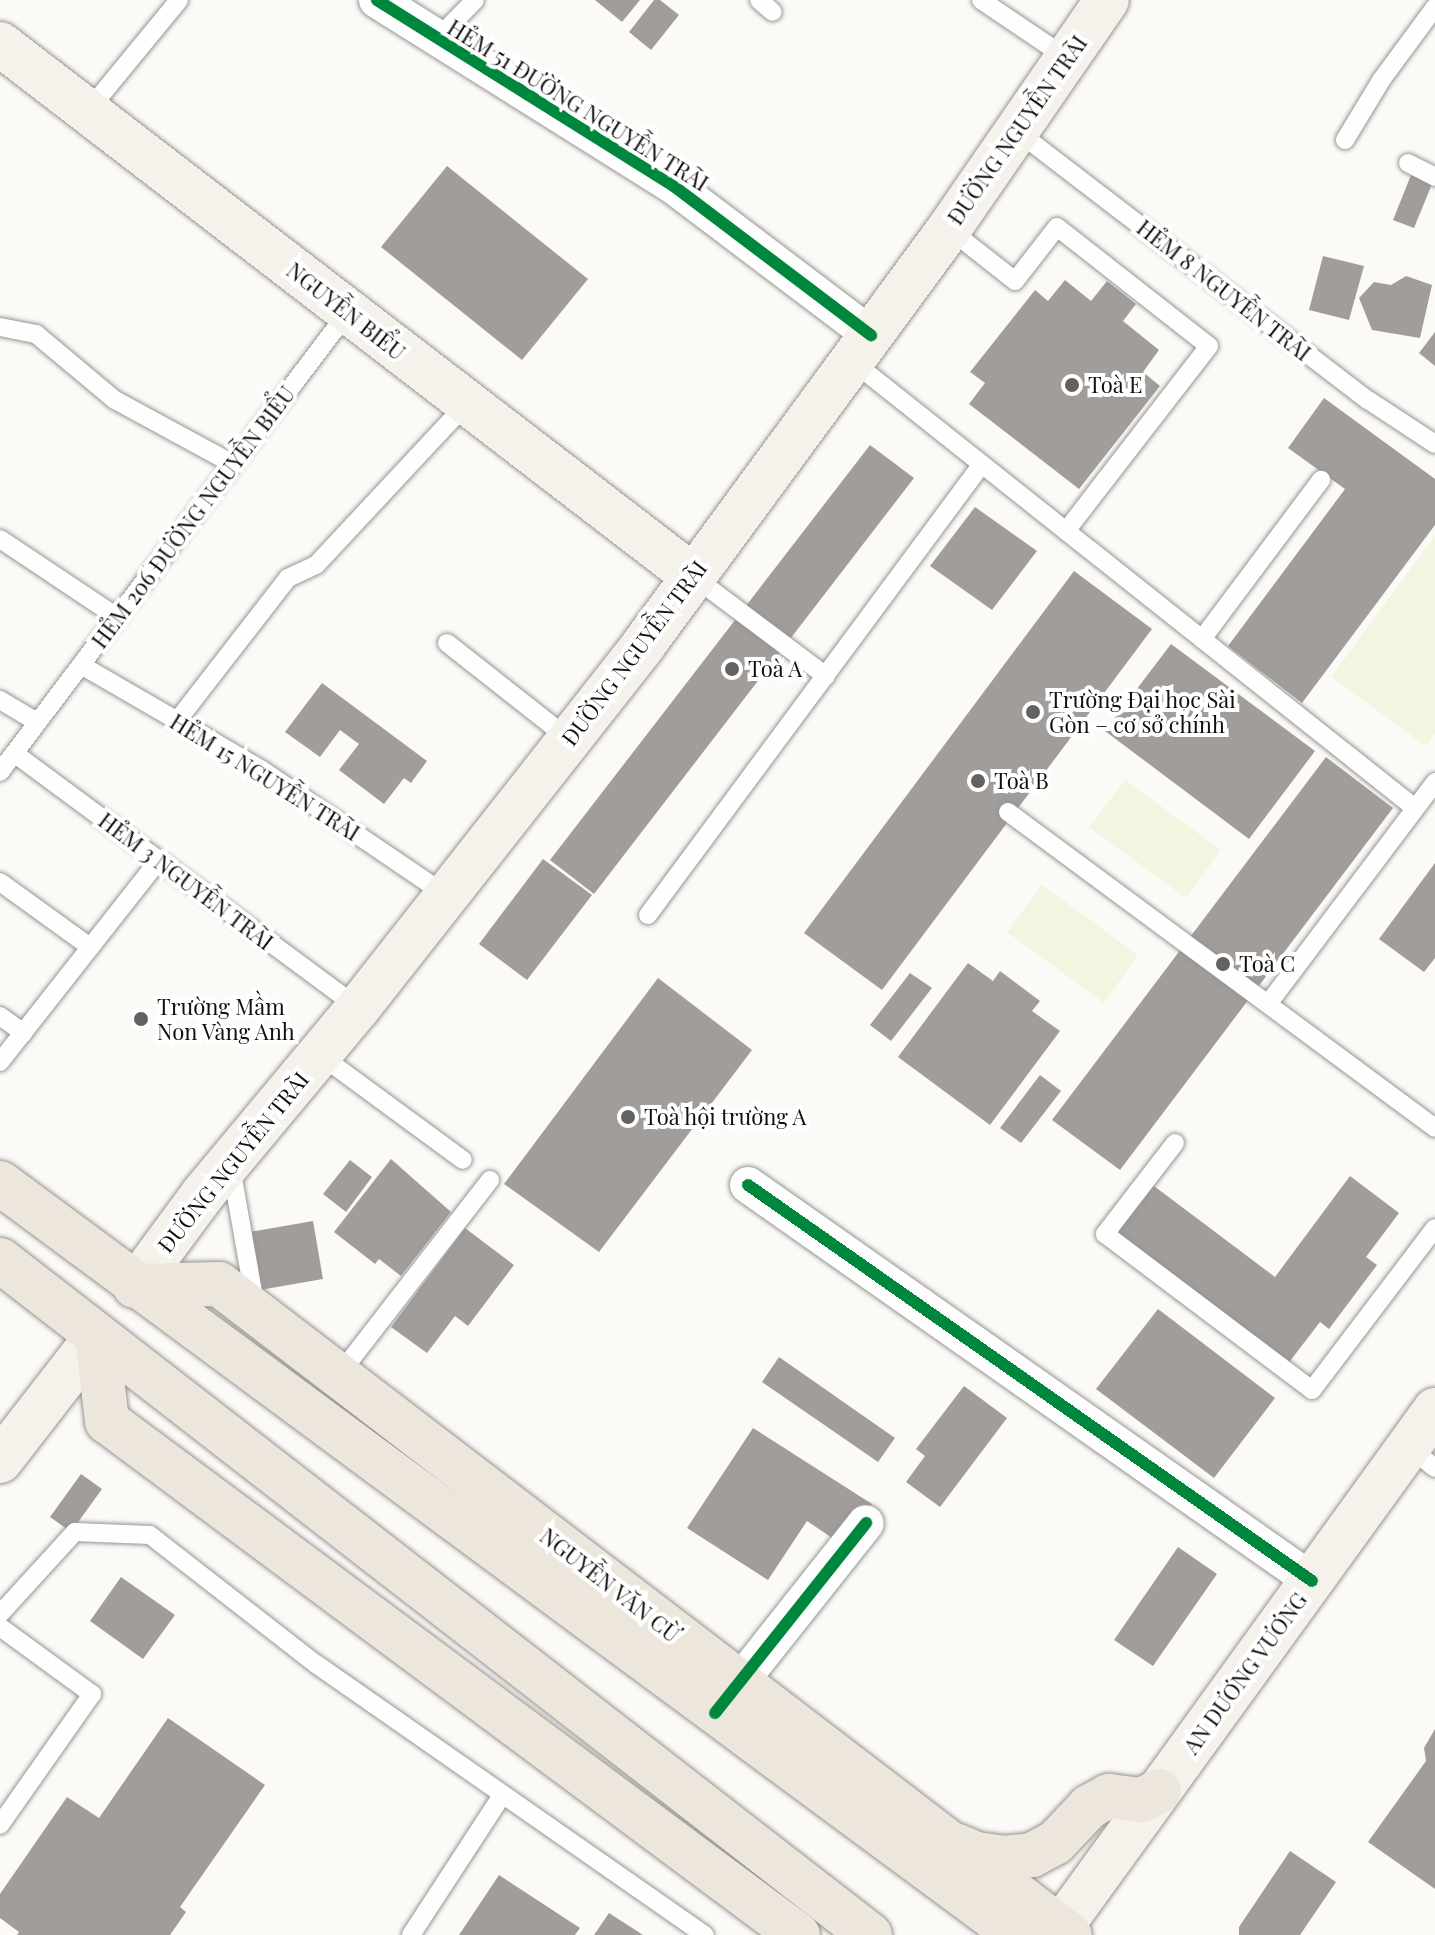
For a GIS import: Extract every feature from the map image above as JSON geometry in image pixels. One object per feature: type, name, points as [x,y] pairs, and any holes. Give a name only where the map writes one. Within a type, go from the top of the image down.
[{"type":"main road","name":"ĐƯỜNG NGUYỄN TRÃI","points":[[135,1286],[358,1008],[694,577],[949,229],[1107,0]]},
{"type":"main road","name":"NGUYỄN BIỂU","points":[[0,44],[694,577]]},
{"type":"main road","name":"NGUYỄN VĂN CỪ","points":[[0,1183],[135,1286],[727,1698],[942,1839],[1062,1933]]},
{"type":"main road","points":[[0,1260],[823,1921],[870,1935]]},
{"type":"main road","name":"NGUYỄN VĂN CỪ","points":[[135,1286],[219,1284],[338,1376],[727,1698],[893,1844],[1017,1935]]},
{"type":"main road","points":[[0,1461],[135,1286]]},
{"type":"main road","points":[[97,1336],[107,1421],[798,1935]]},
{"type":"main road","name":"AN DƯƠNG VƯƠNG","points":[[1062,1933],[1159,1791],[1312,1581],[1422,1457],[1435,1410]]},
{"type":"main road","points":[[893,1844],[942,1839],[976,1854],[1004,1858],[1032,1855],[1055,1843],[1073,1820],[1109,1796],[1142,1800],[1159,1791]]},
{"type":"street","name":"HẺM 51 ĐƯỜNG NGUYỄN TRÃI","points":[[377,0],[675,187],[862,348]]},
{"type":"street","points":[[748,1185],[1312,1581]]},
{"type":"street","points":[[727,1698],[866,1523]]},
{"type":"lane","points":[[87,112],[179,0]]},
{"type":"lane","points":[[437,39],[475,0]]},
{"type":"lane","points":[[981,0],[1067,58]]},
{"type":"lane","points":[[1345,140],[1382,79],[1435,7]]},
{"type":"lane","name":"HẺM 8 NGUYỄN TRÃI","points":[[1017,131],[1368,400],[1435,444]]},
{"type":"lane","points":[[1408,163],[1435,177]]},
{"type":"lane","points":[[949,229],[1015,281],[1057,227],[1209,346],[1066,531]]},
{"type":"lane","name":"HẺM 206 ĐƯỜNG NGUYỄN BIỂU","points":[[0,772],[348,312]]},
{"type":"lane","points":[[0,327],[36,334],[115,400],[233,464]]},
{"type":"lane","points":[[862,348],[982,464],[1415,808]]},
{"type":"lane","points":[[177,721],[288,578],[316,565],[467,403]]},
{"type":"lane","points":[[648,915],[982,464]]},
{"type":"lane","points":[[1202,639],[1321,480]]},
{"type":"lane","points":[[0,539],[117,617]]},
{"type":"lane","points":[[694,577],[826,676]]},
{"type":"lane","points":[[447,643],[569,739]]},
{"type":"lane","name":"HẺM 15 NGUYỄN TRÃI","points":[[81,665],[262,770],[446,895]]},
{"type":"lane","points":[[0,700],[37,722]]},
{"type":"lane","name":"HẺM 3 NGUYỄN TRÃI","points":[[14,753],[358,1008]]},
{"type":"lane","points":[[1268,1004],[1435,782]]},
{"type":"lane","points":[[1008,812],[1435,1128]]},
{"type":"lane","points":[[0,1062],[159,860]]},
{"type":"lane","points":[[0,882],[90,947]]},
{"type":"lane","points":[[0,1016],[23,1033]]},
{"type":"lane","points":[[320,1055],[463,1160]]},
{"type":"lane","points":[[1175,1143],[1105,1234],[1312,1390],[1435,1228]]},
{"type":"lane","points":[[230,1164],[257,1314]]},
{"type":"lane","points":[[338,1376],[490,1180]]},
{"type":"lane","points":[[0,1614],[75,1532],[150,1535],[316,1664],[705,1935]]},
{"type":"lane","points":[[0,1627],[92,1694],[0,1825]]},
{"type":"lane","points":[[411,1935],[503,1794]]},
{"type":"green space","points":[[1435,536],[1435,734],[1426,746],[1331,677]]},
{"type":"green space","points":[[1125,780],[1221,850],[1186,898],[1089,827]]},
{"type":"green space","points":[[1042,885],[1138,955],[1104,1003],[1007,932]]},
{"type":"building","points":[[595,0],[640,0],[622,22]]},
{"type":"building","points":[[654,0],[660,0],[679,15],[651,50],[629,32]]},
{"type":"building","points":[[447,166],[588,279],[522,360],[381,247]]},
{"type":"building","points":[[1411,175],[1432,184],[1414,228],[1393,220]]},
{"type":"building","points":[[1323,256],[1364,266],[1349,320],[1309,310]]},
{"type":"building","points":[[1406,276],[1432,285],[1420,338],[1372,330],[1359,298],[1374,282],[1391,285]]},
{"type":"building","name":"Toà E","points":[[1065,280],[1091,301],[1107,281],[1136,304],[1123,321],[1159,350],[1143,372],[1160,386],[1079,489],[969,404],[985,383],[970,372],[1035,290],[1048,301]]},
{"type":"building","points":[[1435,332],[1435,366],[1419,353]]},
{"type":"building","points":[[1324,398],[1435,479],[1435,525],[1302,703],[1228,646],[1345,489],[1288,448]]},
{"type":"building","name":"Toà A","points":[[870,445],[914,478],[594,894],[550,860]]},
{"type":"building","points":[[975,507],[1037,551],[992,610],[930,566]]},
{"type":"building","name":"Toà B","points":[[1074,571],[1152,629],[882,990],[804,933]]},
{"type":"building","points":[[1171,644],[1315,751],[1249,839],[1105,731]]},
{"type":"building","points":[[322,683],[427,761],[411,783],[404,778],[384,804],[339,770],[359,744],[340,730],[320,757],[285,732]]},
{"type":"building","name":"Toà C","points":[[1326,757],[1393,808],[1120,1170],[1052,1120]]},
{"type":"building","points":[[543,859],[592,895],[527,980],[479,944]]},
{"type":"building","points":[[1435,863],[1435,958],[1424,972],[1379,939]]},
{"type":"building","points":[[968,963],[993,981],[1000,971],[1040,1001],[1032,1011],[1060,1031],[990,1125],[898,1057]]},
{"type":"building","points":[[910,973],[932,988],[891,1041],[870,1025]]},
{"type":"building","name":"Toà hội trường A","points":[[658,978],[752,1050],[599,1252],[504,1184]]},
{"type":"building","points":[[1040,1075],[1061,1091],[1021,1143],[1000,1128]]},
{"type":"building","points":[[391,1159],[451,1212],[401,1276],[379,1259],[375,1264],[334,1232]]},
{"type":"building","points":[[350,1160],[372,1177],[346,1212],[323,1194]]},
{"type":"building","points":[[1350,1176],[1399,1213],[1366,1257],[1377,1265],[1329,1329],[1320,1322],[1287,1365],[1111,1234],[1150,1183],[1275,1277]]},
{"type":"building","points":[[313,1221],[323,1279],[260,1290],[249,1232]]},
{"type":"building","points":[[465,1228],[514,1265],[468,1326],[455,1316],[427,1353],[391,1327]]},
{"type":"building","points":[[1158,1309],[1275,1398],[1214,1478],[1096,1389]]},
{"type":"building","points":[[779,1357],[895,1438],[878,1462],[762,1382]]},
{"type":"building","points":[[964,1386],[1007,1418],[940,1507],[906,1482],[925,1456],[916,1449]]},
{"type":"building","points":[[753,1428],[872,1504],[844,1546],[807,1521],[768,1580],[687,1528]]},
{"type":"building","points":[[81,1474],[102,1489],[71,1532],[50,1517]]},
{"type":"building","points":[[1178,1547],[1217,1574],[1153,1666],[1114,1640]]},
{"type":"building","points":[[121,1577],[175,1615],[143,1659],[90,1621]]},
{"type":"building","points":[[168,1718],[265,1785],[180,1907],[186,1912],[170,1935],[17,1935],[19,1932],[0,1918],[0,1894],[67,1797],[99,1818]]},
{"type":"building","points":[[1435,1729],[1435,1889],[1368,1842],[1426,1761],[1424,1748]]},
{"type":"building","points":[[1290,1851],[1336,1882],[1300,1935],[1239,1935],[1239,1927]]},
{"type":"building","points":[[499,1875],[580,1928],[575,1935],[459,1935]]},
{"type":"building","points":[[609,1913],[643,1935],[594,1935]]},
{"type":"cycle path","points":[[377,0],[675,187],[871,335]]},
{"type":"cycle path","points":[[748,1185],[1312,1581]]},
{"type":"cycle path","points":[[715,1713],[866,1523]]},
{"type":"place","name":"Toà E","points":[[1072,385]]},
{"type":"place","name":"Toà A","points":[[732,669]]},
{"type":"place","name":"Trường Đại học Sài Gòn – cơ sở chính","points":[[1033,712]]},
{"type":"place","name":"Toà B","points":[[978,781]]},
{"type":"place","name":"Toà C","points":[[1223,964]]},
{"type":"place","name":"Trường Mầm Non Vàng Anh","points":[[141,1019]]},
{"type":"place","name":"Toà hội trường A","points":[[628,1117]]}]
